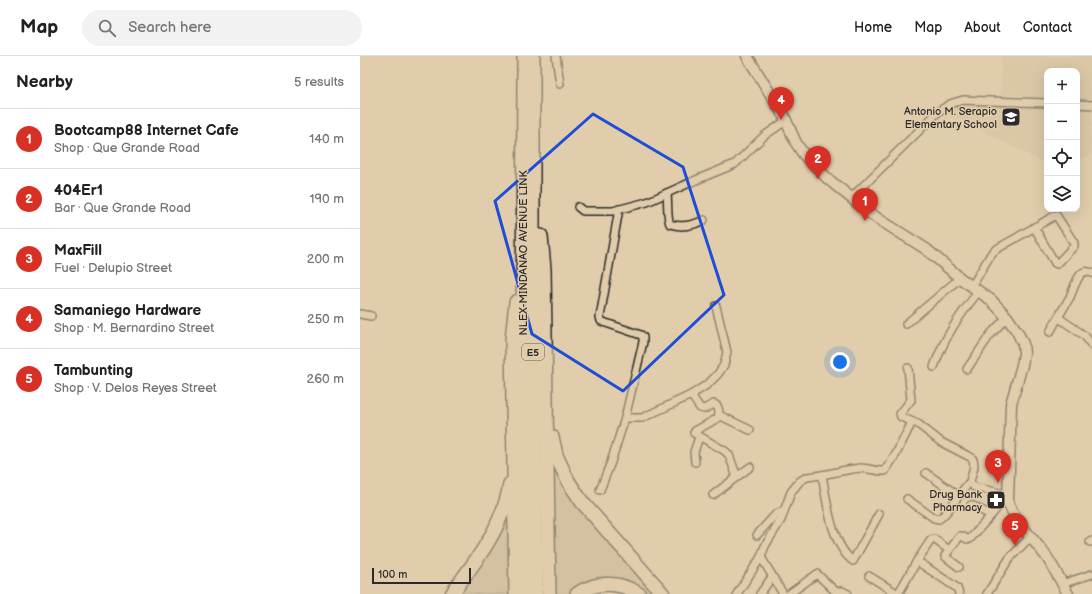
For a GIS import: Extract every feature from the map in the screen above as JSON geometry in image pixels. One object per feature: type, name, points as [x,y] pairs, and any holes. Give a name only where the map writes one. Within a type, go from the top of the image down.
[{"type":"highway","name":"NLEX-MINDANAO AVENUE LINK","points":[[524,56],[523,241],[527,594]]},
{"type":"highway","name":"NLEX-MINDANAO AVENUE LINK","points":[[533,56],[533,351],[536,594]]},
{"type":"highway","points":[[533,161],[544,269],[549,594]]},
{"type":"highway","points":[[516,594],[512,340],[523,241]]},
{"type":"highway","points":[[545,369],[551,434],[556,455],[568,481],[582,502],[663,594]]},
{"type":"highway","points":[[452,594],[490,538],[499,520],[507,499],[512,478],[514,441]]},
{"type":"highway","points":[[577,594],[593,586],[607,584],[622,586],[639,594]]},
{"type":"main road","points":[[747,56],[787,120],[796,143],[804,155],[828,179],[872,215],[909,240],[926,249],[960,278],[991,300],[1007,317],[1018,333],[1023,344],[1024,353],[1011,404],[1008,498],[1012,510],[1030,537],[1046,556],[1068,594]]},
{"type":"street","points":[[556,56],[560,84]]},
{"type":"street","points":[[851,198],[938,112],[950,104],[963,100],[1044,103]]},
{"type":"street","points":[[1080,104],[1092,105]]},
{"type":"street","points":[[578,207],[583,211],[609,212],[647,202],[667,194],[735,164],[764,136],[787,120]]},
{"type":"street","points":[[667,194],[670,224],[676,226],[697,224],[704,220]]},
{"type":"street","points":[[600,490],[611,462],[625,418],[643,337],[639,334],[606,323],[601,320],[600,317],[619,209]]},
{"type":"street","points":[[934,367],[942,346],[964,311],[976,289],[991,254],[995,250],[1034,227],[1056,215],[1074,243],[1072,248],[1057,264],[1053,261],[1034,227]]},
{"type":"street","points":[[1050,332],[1056,320],[1059,318],[1060,313],[1070,297],[1080,275],[1089,271],[1092,273]]},
{"type":"street","points":[[906,324],[960,278]]},
{"type":"street","points":[[625,418],[642,418],[691,395],[708,384],[718,374],[726,359],[727,352],[716,306]]},
{"type":"street","points":[[360,314],[371,316]]},
{"type":"street","points":[[967,369],[990,335],[1007,317]]},
{"type":"street","points":[[1059,318],[1085,336],[1092,346]]},
{"type":"street","points":[[907,499],[934,518],[939,519],[970,482],[974,465],[972,458],[941,442],[918,424],[904,419],[900,414],[911,400],[908,368]]},
{"type":"street","points":[[691,395],[700,408],[704,409],[712,405],[716,405],[719,411],[718,418],[695,431],[696,435],[720,447],[729,455],[737,477]]},
{"type":"street","points":[[719,415],[750,430]]},
{"type":"street","points":[[737,594],[762,558],[765,546],[781,520],[791,492],[800,481],[807,477],[861,468],[885,471],[896,454],[912,422]]},
{"type":"street","points":[[695,462],[694,452],[699,437]]},
{"type":"street","points":[[713,496],[750,467]]},
{"type":"street","points":[[926,473],[959,496]]},
{"type":"street","points":[[822,475],[836,538],[847,557],[853,561],[879,514]]},
{"type":"street","points":[[970,482],[974,487],[1008,498]]},
{"type":"street","points":[[958,567],[946,558],[945,556],[949,550],[960,536],[970,539],[1008,498]]},
{"type":"street","points":[[971,505],[991,515]]},
{"type":"street","points":[[758,535],[776,514],[784,511]]},
{"type":"street","points":[[987,594],[1009,559],[1030,537]]},
{"type":"street","points":[[869,576],[898,594],[917,560],[933,539],[949,550]]},
{"type":"street","points":[[762,558],[783,594]]},
{"type":"street","points":[[917,560],[957,588],[958,594]]},
{"type":"street","points":[[789,594],[817,574],[835,593],[842,591],[848,594]]},
{"type":"street","points":[[1062,584],[1092,574]]},
{"type":"street","points":[[760,594],[772,576]]},
{"type":"highlighted area","points":[[593,114],[683,167],[724,295],[623,391],[532,334],[495,201]]},
{"type":"shaded area","points":[[1001,56],[1092,56],[1092,101],[1080,100],[1080,68],[1044,68],[1044,98],[1001,95]]},
{"type":"shaded area","points":[[966,103],[1044,107],[1044,163],[948,113],[953,108]]},
{"type":"shaded area","points":[[1080,108],[1092,109],[1092,154],[1080,160]]},
{"type":"shaded area","points":[[549,442],[554,461],[656,594],[644,594],[629,585],[572,594],[552,594]]},
{"type":"shaded area","points":[[987,462],[1004,463],[1003,489],[986,488]]},
{"type":"shaded area","points":[[513,489],[513,594],[456,594]]},
{"type":"place","name":"Antonio M. Serapio Elementary School","points":[[1011,117]]},
{"type":"place","name":"Samaniego Hardware","points":[[781,120]]},
{"type":"place","name":"404Er1","points":[[818,179]]},
{"type":"place","name":"Bootcamp88 Internet Cafe","points":[[865,221]]},
{"type":"place","name":"MaxFill","points":[[998,483]]},
{"type":"place","name":"Drug Bank Pharmacy","points":[[996,500]]},
{"type":"place","name":"Tambunting","points":[[1015,546]]}]
